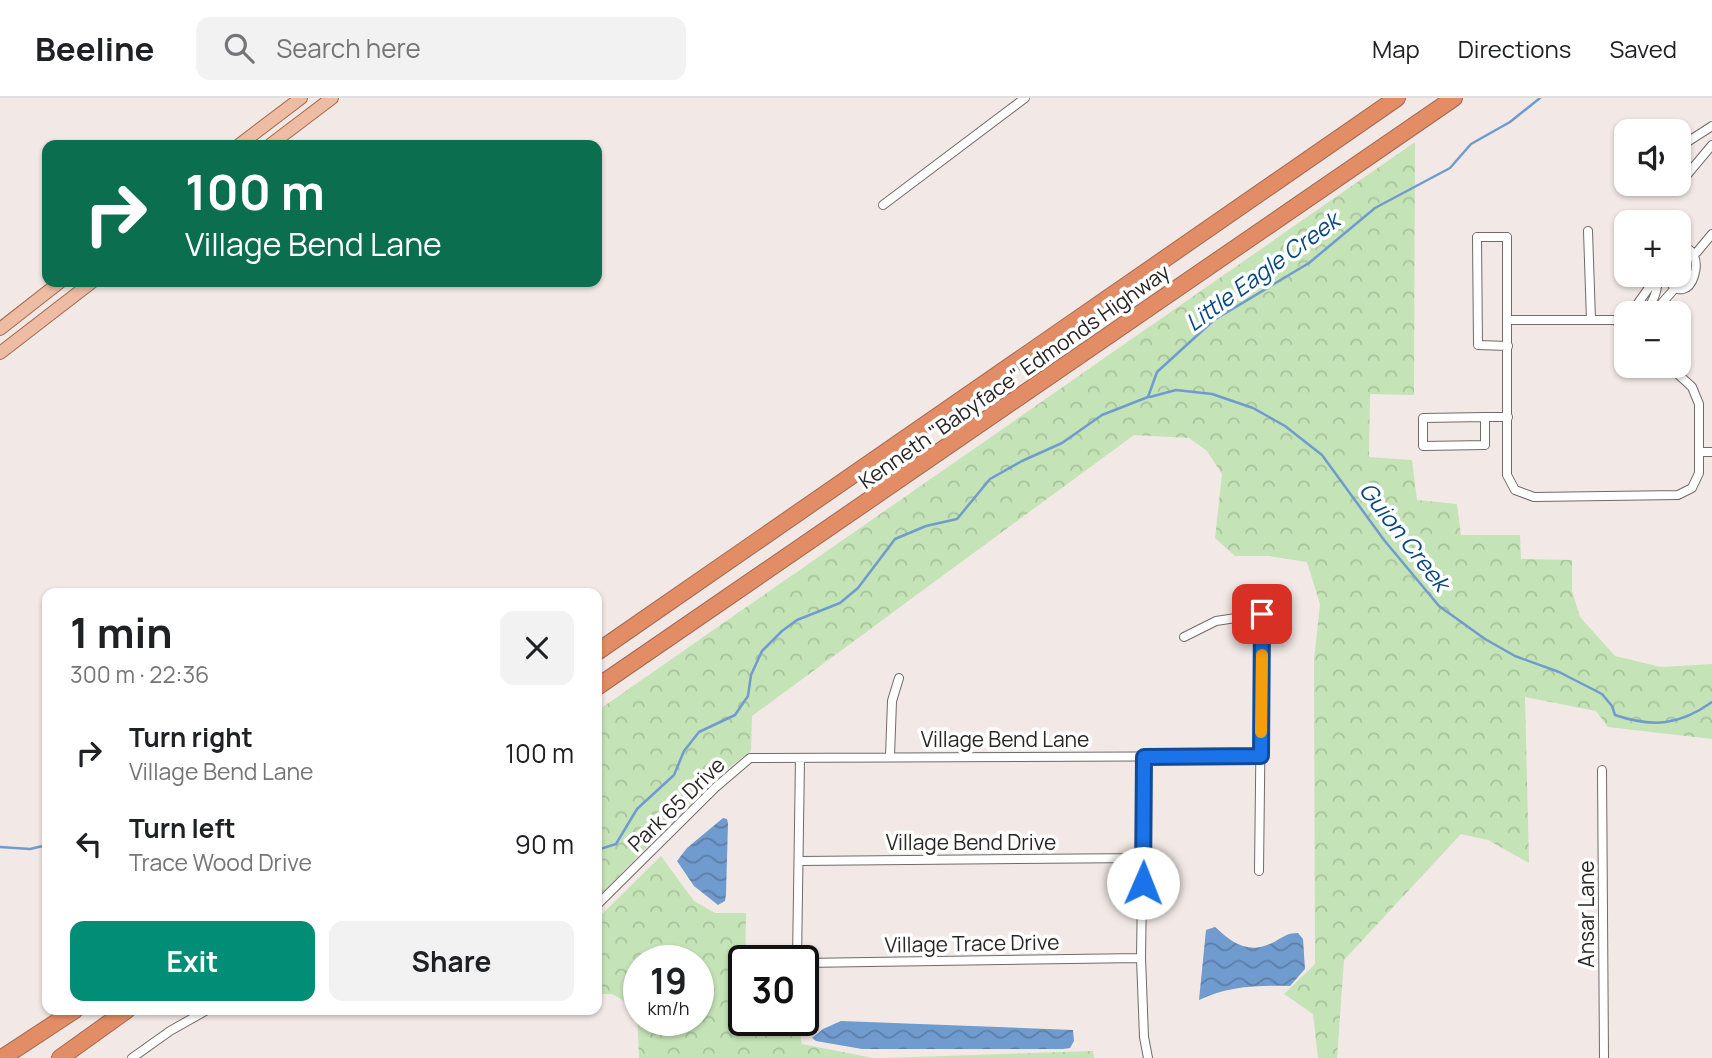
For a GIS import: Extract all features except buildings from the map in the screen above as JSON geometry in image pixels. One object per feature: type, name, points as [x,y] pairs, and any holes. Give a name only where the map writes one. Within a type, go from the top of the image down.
[{"type":"highway","name":"Kenneth \"Babyface\" Edmonds Highway","points":[[602,649],[1397,98]]},
{"type":"highway","name":"Kenneth \"Babyface\" Edmonds Highway","points":[[602,684],[1454,98]]},
{"type":"highway","points":[[2,1058],[67,1015]]},
{"type":"highway","points":[[60,1058],[120,1015]]},
{"type":"main road","points":[[246,140],[301,98]]},
{"type":"main road","points":[[277,140],[332,98]]},
{"type":"main road","points":[[0,329],[54,287]]},
{"type":"main road","points":[[0,353],[86,287]]},
{"type":"street","points":[[883,205],[1026,98]]},
{"type":"street","points":[[1691,140],[1712,127]]},
{"type":"street","points":[[1691,170],[1712,145]]},
{"type":"street","points":[[1588,231],[1591,320]]},
{"type":"street","points":[[1697,252],[1712,234]]},
{"type":"street","points":[[1508,346],[1478,345],[1477,237],[1507,237],[1508,320],[1508,346],[1508,417],[1507,478],[1514,490],[1532,497],[1681,495],[1696,482],[1699,473],[1699,404],[1692,387],[1682,378]]},
{"type":"street","points":[[1691,249],[1697,252],[1704,263],[1703,276],[1691,286]]},
{"type":"street","points":[[1664,301],[1676,287]]},
{"type":"street","points":[[1508,320],[1614,320]]},
{"type":"street","points":[[1485,417],[1485,445],[1423,446],[1423,418],[1485,417],[1508,417]]},
{"type":"street","points":[[1699,452],[1712,452]]},
{"type":"street","points":[[1184,637],[1216,621],[1262,614],[1259,871]]},
{"type":"street","points":[[890,756],[892,701],[900,678]]},
{"type":"street","name":"Village Bend Lane","points":[[750,758],[1261,756]]},
{"type":"street","points":[[1144,757],[1142,958],[1147,1058]]},
{"type":"street","name":"Park 65 Drive","points":[[602,900],[716,787],[750,758]]},
{"type":"street","points":[[797,945],[800,758]]},
{"type":"street","name":"Ansar Lane","points":[[1602,770],[1604,1058]]},
{"type":"street","name":"Village Bend Drive","points":[[799,861],[1143,858]]},
{"type":"street","name":"Village Trace Drive","points":[[819,963],[1142,958]]},
{"type":"street","points":[[132,1058],[198,1015]]},
{"type":"green space","points":[[1415,142],[1414,395],[1370,394],[1369,457],[1412,460],[1417,500],[1457,504],[1461,535],[1520,535],[1521,559],[1572,560],[1572,591],[1580,617],[1615,656],[1661,667],[1712,664],[1712,739],[1608,727],[1596,711],[1525,697],[1529,863],[1488,840],[1461,834],[1344,960],[1337,1058],[1318,1058],[1313,1014],[1284,994],[1315,964],[1314,661],[1320,604],[1307,562],[1269,556],[1235,556],[1215,538],[1222,474],[1207,451],[1189,438],[1134,435],[752,716],[751,751],[711,781],[602,893],[602,708]]},
{"type":"green space","points":[[661,856],[694,901],[715,913],[746,913],[745,945],[728,945],[728,1036],[800,1036],[802,1044],[873,1058],[639,1058],[638,1036],[714,1036],[714,945],[623,945],[623,1000],[612,994],[602,994],[602,914]]},
{"type":"green space","points":[[1093,1051],[1094,1058],[883,1058]]},
{"type":"water","points":[[723,818],[727,819],[728,823],[726,894],[725,901],[718,905],[694,886],[677,861],[687,848]]},
{"type":"water","points":[[1215,927],[1234,942],[1255,948],[1298,933],[1303,939],[1305,969],[1290,986],[1243,987],[1199,1000],[1206,930]]},
{"type":"water","points":[[841,1021],[1073,1030],[1074,1041],[1070,1048],[1063,1049],[862,1049],[812,1038],[819,1036],[823,1029]]},
{"type":"waterway","name":"Little Eagle Creek","points":[[602,848],[616,844],[637,809],[674,775],[684,751],[699,732],[735,715],[748,696],[751,675],[762,651],[797,620],[840,603],[858,588],[895,539],[926,526],[957,519],[990,479],[1062,443],[1102,415],[1148,397],[1157,372],[1214,320],[1309,263],[1375,208],[1450,168],[1471,144],[1510,122],[1540,98]]},
{"type":"waterway","name":"Guion Creek","points":[[1150,397],[1176,390],[1212,394],[1253,408],[1285,426],[1322,455],[1384,540],[1439,606],[1485,639],[1515,656],[1559,672],[1602,694],[1612,706],[1615,715],[1642,722],[1666,722],[1689,716],[1712,702]]},
{"type":"waterway","name":"Little Eagle Creek","points":[[0,847],[30,849],[42,846]]},
{"type":"slow traffic","points":[[1261,732],[1262,655]]},
{"type":"route","points":[[1143,883],[1144,757],[1261,756],[1262,614]]}]
